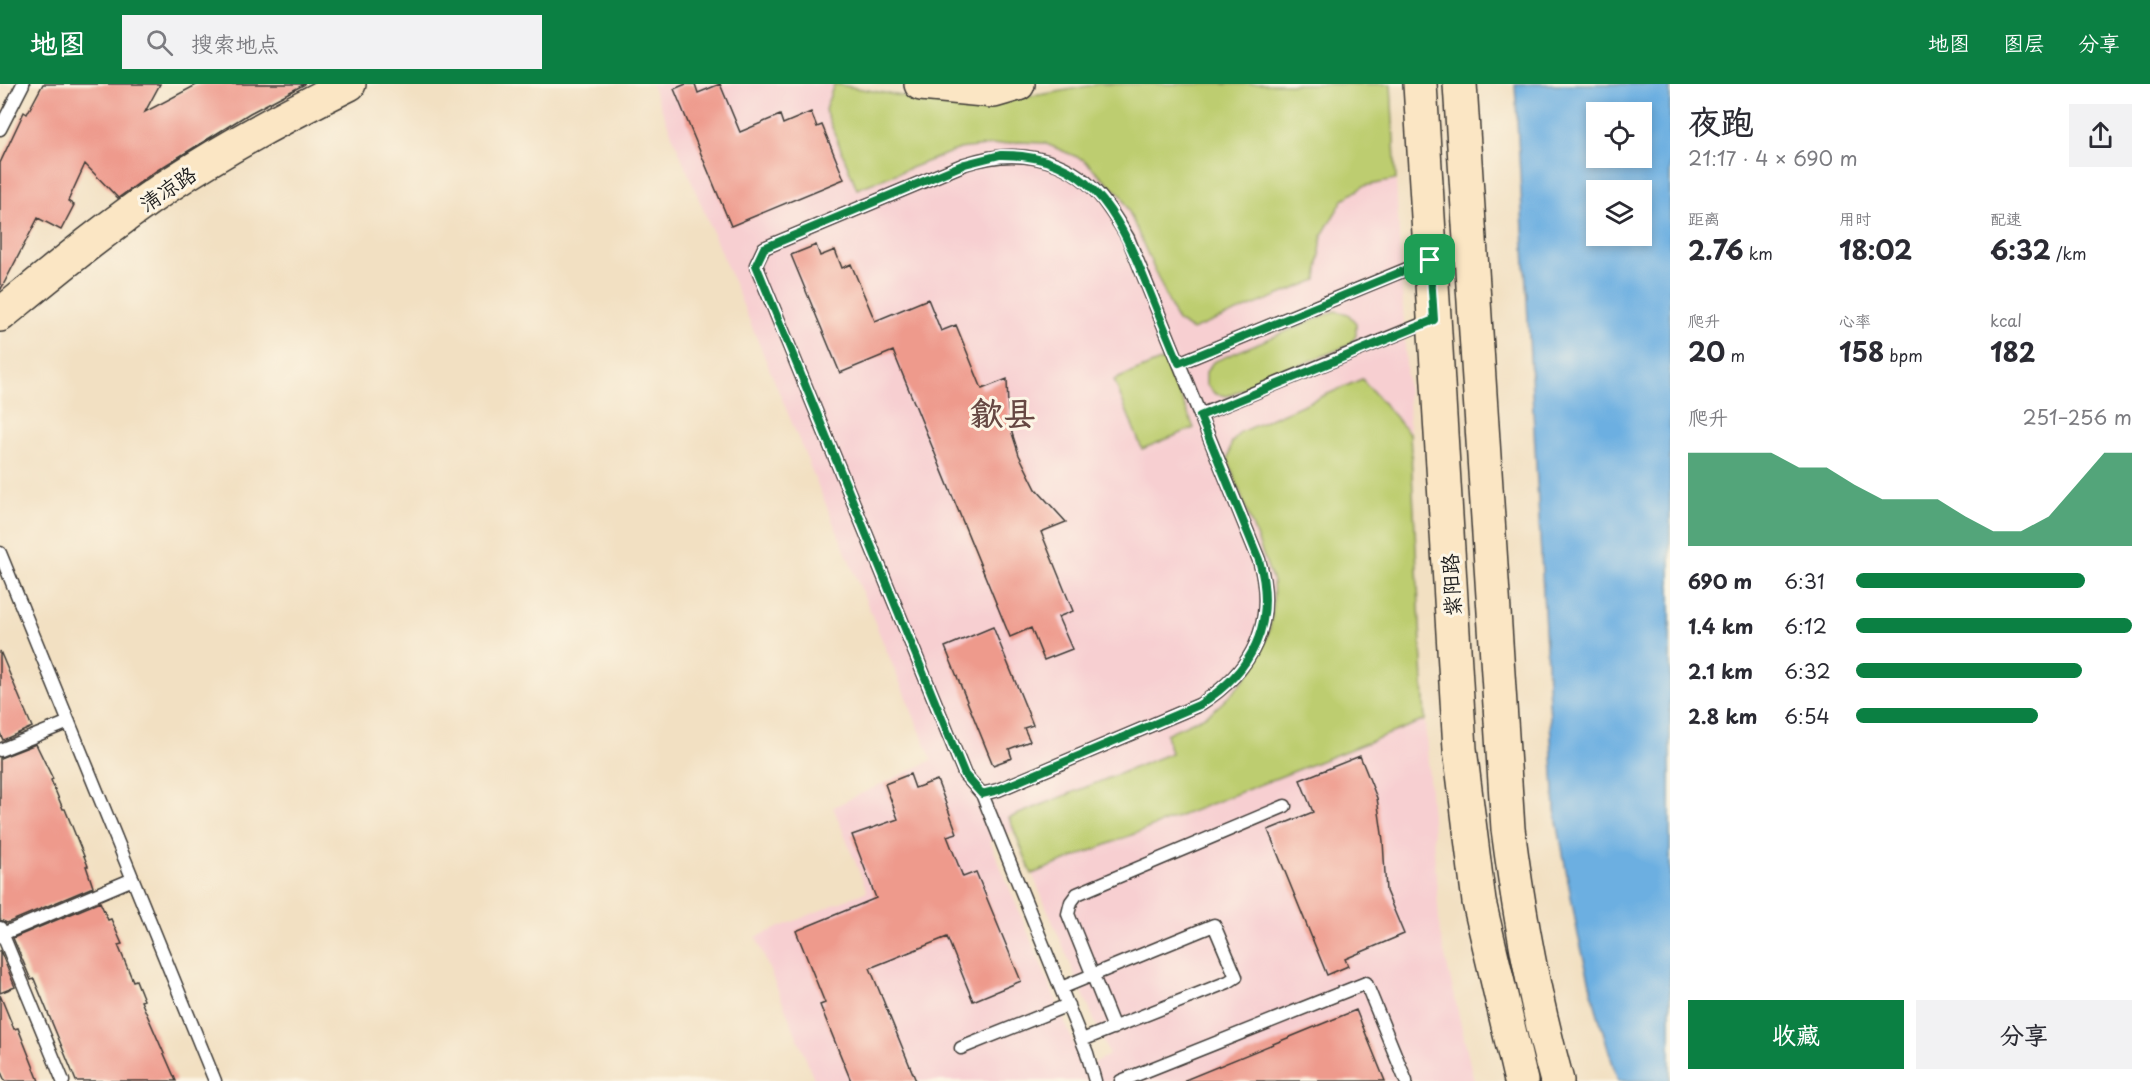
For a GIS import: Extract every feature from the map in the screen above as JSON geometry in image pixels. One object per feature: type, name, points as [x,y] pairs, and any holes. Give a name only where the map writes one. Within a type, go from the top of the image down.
[{"type":"main road","name":"清凉路","points":[[0,315],[80,250],[165,188],[255,132],[349,84]]},
{"type":"main road","points":[[921,84],[994,91],[1018,84]]},
{"type":"main road","name":"紫阳路","points":[[1420,84],[1460,749],[1479,902],[1521,1081]]},
{"type":"main road","name":"紫阳路","points":[[1460,84],[1508,829],[1531,977],[1557,1081]]},
{"type":"lane","points":[[0,129],[23,84]]},
{"type":"lane","points":[[982,794],[998,790],[1199,705],[1212,697],[1235,676],[1254,650],[1264,620],[1266,589],[1259,560],[1128,237],[1099,195],[1082,178],[1055,163],[1018,155],[982,158],[764,248],[756,265],[965,775],[982,794],[1082,1040],[1095,1081]]},
{"type":"lane","points":[[1179,363],[1430,260]]},
{"type":"lane","points":[[1200,416],[1434,320]]},
{"type":"lane","points":[[0,553],[215,1081]]},
{"type":"lane","points":[[0,750],[69,722]]},
{"type":"lane","points":[[1114,1028],[1068,914],[1071,902],[1077,894],[1286,806]]},
{"type":"lane","points":[[63,1081],[1,932],[133,879]]},
{"type":"lane","points":[[1061,988],[1214,925],[1236,977],[1082,1040]]},
{"type":"lane","points":[[1121,1081],[1366,983],[1406,1081]]},
{"type":"lane","points":[[961,1048],[1068,1005]]},
{"type":"shaded area","points":[[651,84],[836,84],[958,106],[1098,84],[1391,84],[1425,720],[1440,934],[1474,1081],[815,1081],[756,937],[867,891],[833,807],[932,760]],"holes":[[[1014,831],[1109,1055],[1084,1068],[990,841]]]},
{"type":"green space","points":[[834,84],[958,106],[1098,84],[1391,84],[1396,180],[1364,186],[1343,200],[1322,235],[1317,280],[1192,330],[1177,321],[1122,196],[1084,160],[1044,143],[1019,142],[959,149],[857,189],[825,110]]},
{"type":"green space","points":[[1335,311],[1348,314],[1356,323],[1356,336],[1349,345],[1227,396],[1215,394],[1206,384],[1206,372],[1213,362]]},
{"type":"green space","points":[[1165,359],[1194,428],[1142,449],[1114,380]]},
{"type":"green space","points":[[1362,379],[1410,434],[1425,720],[1032,874],[1009,818],[1171,753],[1166,734],[1212,712],[1246,677],[1261,653],[1270,626],[1273,582],[1228,460],[1231,444],[1240,432]]},
{"type":"water","points":[[1515,84],[1670,84],[1670,1081],[1618,1081],[1596,1008],[1578,935],[1555,810]]},
{"type":"building","points":[[43,84],[160,84],[145,112],[198,84],[305,84],[250,113],[156,171],[118,198],[85,164],[68,201],[74,205],[61,230],[38,218],[0,291],[0,163],[24,112],[27,114]]},
{"type":"building","points":[[686,84],[695,84],[698,93],[720,84],[740,132],[780,115],[783,124],[811,112],[817,127],[822,125],[844,179],[731,226],[674,89]]},
{"type":"building","points":[[816,245],[820,256],[835,250],[842,268],[851,264],[875,321],[928,299],[941,331],[956,325],[982,389],[1007,379],[1008,409],[1019,455],[1036,489],[1066,522],[1041,532],[1073,611],[1058,617],[1072,649],[1044,660],[1031,628],[1010,637],[893,351],[840,373],[791,255]]},
{"type":"building","points":[[993,627],[1033,725],[1024,728],[1030,741],[1009,749],[1012,758],[993,765],[945,647]]},
{"type":"building","points":[[0,651],[32,727],[3,740],[0,733]]},
{"type":"building","points":[[36,744],[53,779],[51,780],[88,866],[86,866],[93,887],[7,923],[0,920],[0,758]]},
{"type":"building","points":[[1360,756],[1377,798],[1383,841],[1386,891],[1404,934],[1345,959],[1348,966],[1327,975],[1268,830],[1313,812],[1300,780]]},
{"type":"building","points":[[910,774],[915,788],[937,780],[957,833],[947,836],[963,877],[976,872],[1021,981],[973,1001],[947,937],[870,968],[916,1081],[851,1081],[820,1005],[825,1003],[796,931],[876,898],[852,835],[898,819],[885,784]]},
{"type":"building","points":[[100,902],[108,920],[111,919],[122,944],[118,945],[133,981],[136,980],[144,1000],[141,1001],[176,1081],[76,1081],[34,979],[31,980],[13,938]]},
{"type":"building","points":[[0,950],[15,987],[0,993]]},
{"type":"building","points":[[0,995],[14,1029],[18,1028],[39,1081],[5,1081],[0,1070]]},
{"type":"building","points":[[1356,1010],[1385,1081],[1185,1081],[1185,1080]]},
{"type":"district","name":"歙县","points":[[1003,411]]},
{"type":"route","points":[[1018,155],[1055,163],[1082,178],[1099,195],[1128,237],[1179,363],[1430,260],[1434,320],[1200,416],[1259,560],[1266,589],[1264,620],[1260,635],[1254,650],[1235,676],[1212,697],[1199,705],[998,790],[982,794],[965,775],[756,265],[764,248],[982,158],[1018,155]]}]
